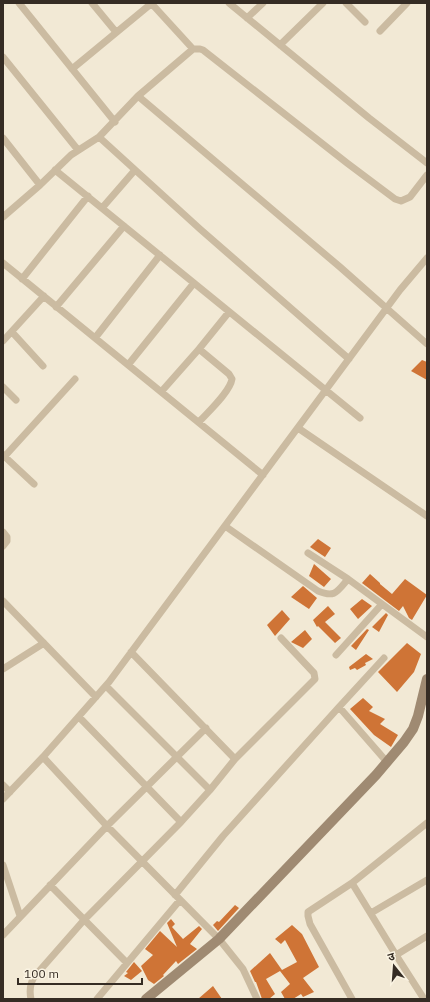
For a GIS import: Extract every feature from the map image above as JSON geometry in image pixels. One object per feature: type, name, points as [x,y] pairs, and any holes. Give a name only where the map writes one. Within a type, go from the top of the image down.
[{"type":"street","points":[[19,3],[115,122]]},
{"type":"street","points":[[92,3],[116,32]]},
{"type":"street","points":[[72,69],[151,3],[193,49]]},
{"type":"street","points":[[229,3],[369,118],[427,163]]},
{"type":"street","points":[[247,18],[263,3]]},
{"type":"street","points":[[280,45],[323,3]]},
{"type":"street","points":[[346,3],[365,22]]},
{"type":"street","points":[[380,31],[407,3]]},
{"type":"street","points":[[3,217],[78,150],[99,137],[115,122],[138,96],[193,49],[203,50],[395,199],[401,201],[410,197],[427,175]]},
{"type":"street","points":[[3,57],[78,150]]},
{"type":"street","points":[[138,96],[340,267],[427,344]]},
{"type":"street","points":[[99,137],[349,359]]},
{"type":"street","points":[[3,138],[40,184]]},
{"type":"street","points":[[55,170],[360,418]]},
{"type":"street","points":[[102,208],[135,170]]},
{"type":"street","points":[[22,279],[88,196]]},
{"type":"street","points":[[56,306],[124,226]]},
{"type":"street","points":[[95,338],[160,255]]},
{"type":"street","points":[[3,799],[43,757],[106,686],[386,309],[427,258]]},
{"type":"street","points":[[3,263],[263,475]]},
{"type":"street","points":[[128,365],[194,283]]},
{"type":"street","points":[[3,341],[44,296]]},
{"type":"street","points":[[161,392],[229,312]]},
{"type":"street","points":[[12,332],[44,366]]},
{"type":"street","points":[[199,349],[229,374],[232,379],[224,393],[199,422]]},
{"type":"street","points":[[34,484],[4,455],[75,379]]},
{"type":"street","points":[[3,387],[16,400]]},
{"type":"street","points":[[298,428],[427,516]]},
{"type":"street","points":[[225,526],[318,591],[330,595],[338,591],[348,579]]},
{"type":"street","points":[[3,532],[7,537],[7,541],[3,546]]},
{"type":"street","points":[[308,553],[348,579],[427,637]]},
{"type":"street","points":[[3,601],[96,697]]},
{"type":"street","points":[[336,655],[382,604]]},
{"type":"street","points":[[31,999],[29,989],[30,983],[34,977],[84,920],[143,862],[210,790],[235,759],[315,679],[314,673],[281,638]]},
{"type":"street","points":[[3,669],[44,643]]},
{"type":"street","points":[[131,652],[235,759]]},
{"type":"street","points":[[97,999],[127,963],[223,836],[384,658]]},
{"type":"street","points":[[146,999],[219,939],[376,775],[404,742],[413,728],[420,710],[427,679]]},
{"type":"street","points":[[106,686],[210,790]]},
{"type":"street","points":[[339,707],[387,762]]},
{"type":"street","points":[[79,716],[181,822]]},
{"type":"street","points":[[3,934],[107,826],[206,728]]},
{"type":"street","points":[[43,757],[107,826],[219,939],[243,969],[257,999]]},
{"type":"street","points":[[3,785],[10,792]]},
{"type":"street","points":[[352,999],[310,924],[308,914],[309,910],[352,883],[427,823]]},
{"type":"street","points":[[3,865],[20,916]]},
{"type":"street","points":[[371,913],[427,880]]},
{"type":"street","points":[[352,883],[424,999]]},
{"type":"street","points":[[50,885],[127,963]]},
{"type":"street","points":[[396,955],[427,936]]},
{"type":"building","points":[[422,360],[427,362],[427,380],[411,371]]},
{"type":"building","points":[[318,539],[331,548],[325,557],[310,547]]},
{"type":"building","points":[[314,564],[331,579],[324,587],[309,576]]},
{"type":"building","points":[[370,574],[392,594],[405,579],[427,595],[412,620],[409,618],[403,606],[399,611],[362,583]]},
{"type":"building","points":[[303,586],[317,598],[309,609],[291,597]]},
{"type":"building","points":[[362,599],[372,606],[358,619],[350,609]]},
{"type":"building","points":[[328,606],[335,614],[325,622],[341,638],[335,643],[318,626],[317,627],[313,620]]},
{"type":"building","points":[[282,610],[290,619],[275,636],[267,625]]},
{"type":"building","points":[[386,613],[388,615],[379,632],[372,627]]},
{"type":"building","points":[[367,629],[369,630],[356,650],[351,646]]},
{"type":"building","points":[[305,630],[312,639],[303,648],[291,642]]},
{"type":"building","points":[[407,643],[421,654],[414,672],[397,692],[378,672]]},
{"type":"building","points":[[366,654],[373,659],[365,663],[366,665],[357,670],[355,668],[350,670],[349,667]]},
{"type":"building","points":[[363,698],[373,707],[369,711],[385,719],[380,724],[398,735],[391,747],[374,735],[350,709]]},
{"type":"building","points":[[235,905],[239,908],[218,931],[213,925],[217,921],[219,922]]},
{"type":"building","points":[[171,919],[175,924],[172,927],[183,939],[199,926],[202,929],[190,944],[197,949],[178,964],[176,961],[163,975],[164,976],[154,984],[148,980],[141,966],[153,955],[145,949],[160,931],[177,947],[167,923]]},
{"type":"building","points":[[292,925],[302,934],[319,967],[303,978],[314,992],[303,997],[301,994],[293,999],[285,999],[281,992],[290,984],[280,971],[266,979],[275,994],[269,999],[262,999],[250,971],[270,953],[282,970],[297,962],[285,940],[281,944],[275,939]]},
{"type":"building","points":[[134,962],[142,971],[131,980],[124,976],[128,973],[126,972]]},
{"type":"building","points":[[213,986],[222,999],[198,999]]}]
